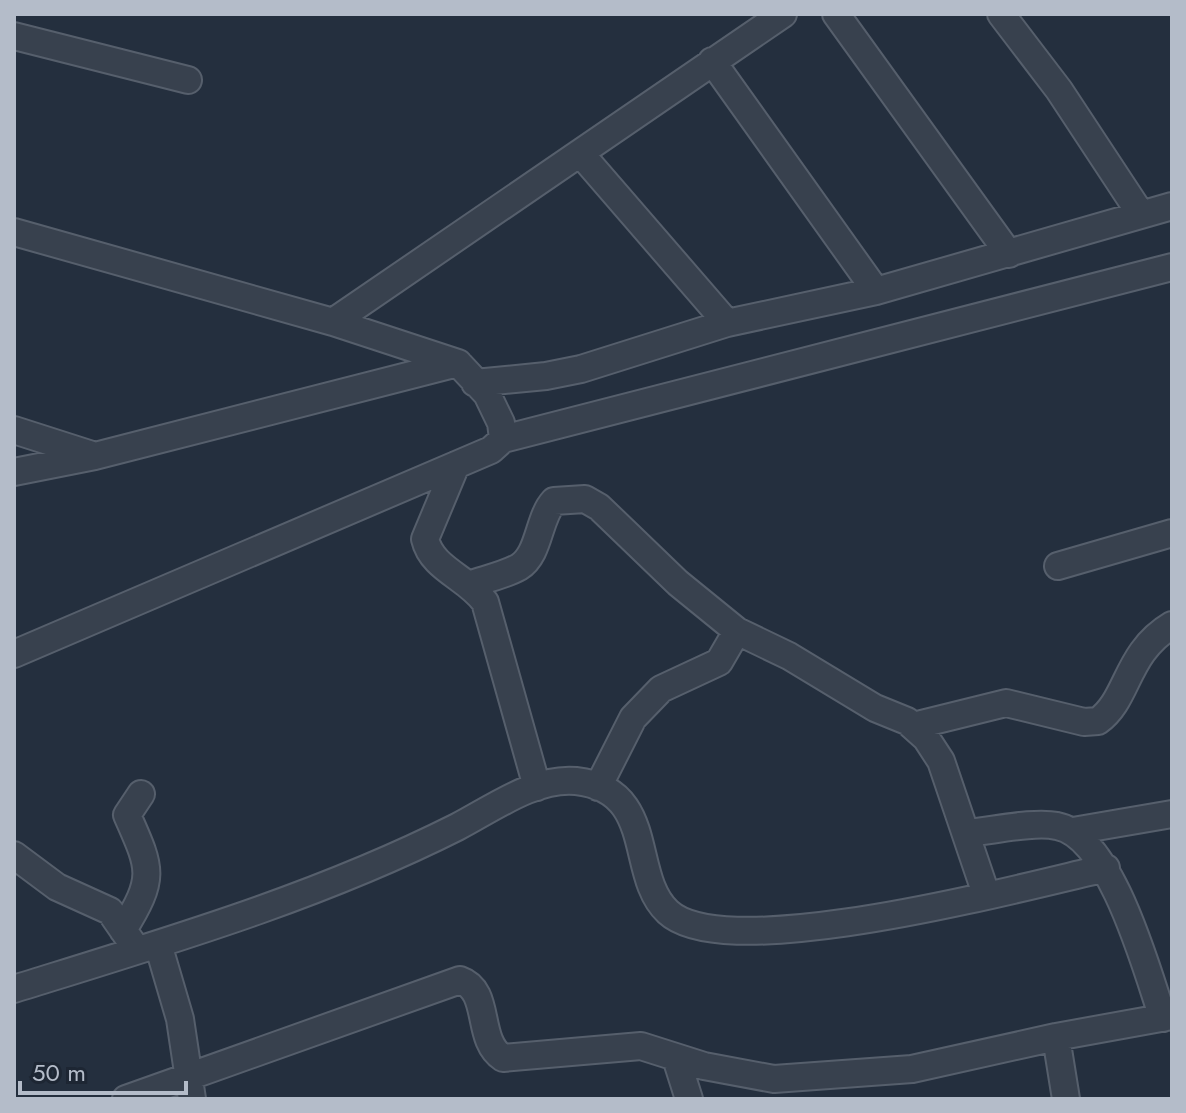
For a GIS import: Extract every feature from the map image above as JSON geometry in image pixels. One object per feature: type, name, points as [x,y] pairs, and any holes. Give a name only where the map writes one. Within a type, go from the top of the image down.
[{"type":"street","points":[[333,322],[783,14]]},
{"type":"street","points":[[836,14],[1009,254]]},
{"type":"street","points":[[1001,14],[1059,90],[1140,213]]},
{"type":"street","points":[[14,36],[188,80]]},
{"type":"street","points":[[712,61],[876,291]]},
{"type":"street","points":[[580,153],[727,323]]},
{"type":"street","points":[[14,472],[466,373],[546,376],[581,369],[727,323],[876,291],[1172,206]]},
{"type":"street","points":[[14,232],[333,322],[466,373],[497,412],[503,439]]},
{"type":"street","points":[[14,654],[491,450],[503,439],[1172,267]]},
{"type":"street","points":[[14,430],[95,456]]},
{"type":"street","points":[[456,465],[425,539],[428,551],[437,562],[471,584],[489,614],[537,787]]},
{"type":"street","points":[[471,584],[519,566],[528,558],[546,509],[554,501],[585,499],[599,507],[678,583],[737,631],[789,656],[913,726],[926,738],[941,761],[986,894]]},
{"type":"street","points":[[1058,566],[1172,533]]},
{"type":"street","points":[[913,726],[1006,703],[1084,722],[1098,721],[1112,703],[1140,650],[1154,636],[1172,625]]},
{"type":"street","points":[[598,787],[633,718],[642,707],[661,689],[719,662],[737,631]]},
{"type":"street","points":[[14,989],[140,942],[383,864],[537,787],[576,781],[613,794],[628,811],[662,906],[685,923],[739,932],[884,917],[1106,868]]},
{"type":"street","points":[[140,942],[147,862],[127,815],[141,794]]},
{"type":"street","points":[[966,833],[1055,825],[1073,831],[1172,814]]},
{"type":"street","points":[[126,1099],[191,1088],[460,980],[474,990],[487,1043],[503,1058],[641,1046],[774,1089],[912,1069],[1056,1037],[1168,1017],[1106,868],[1073,831]]},
{"type":"street","points":[[14,855],[57,887],[110,911],[140,942],[180,1019],[191,1088]]},
{"type":"street","points":[[1056,1037],[1066,1099]]},
{"type":"street","points":[[676,1058],[689,1099]]}]
